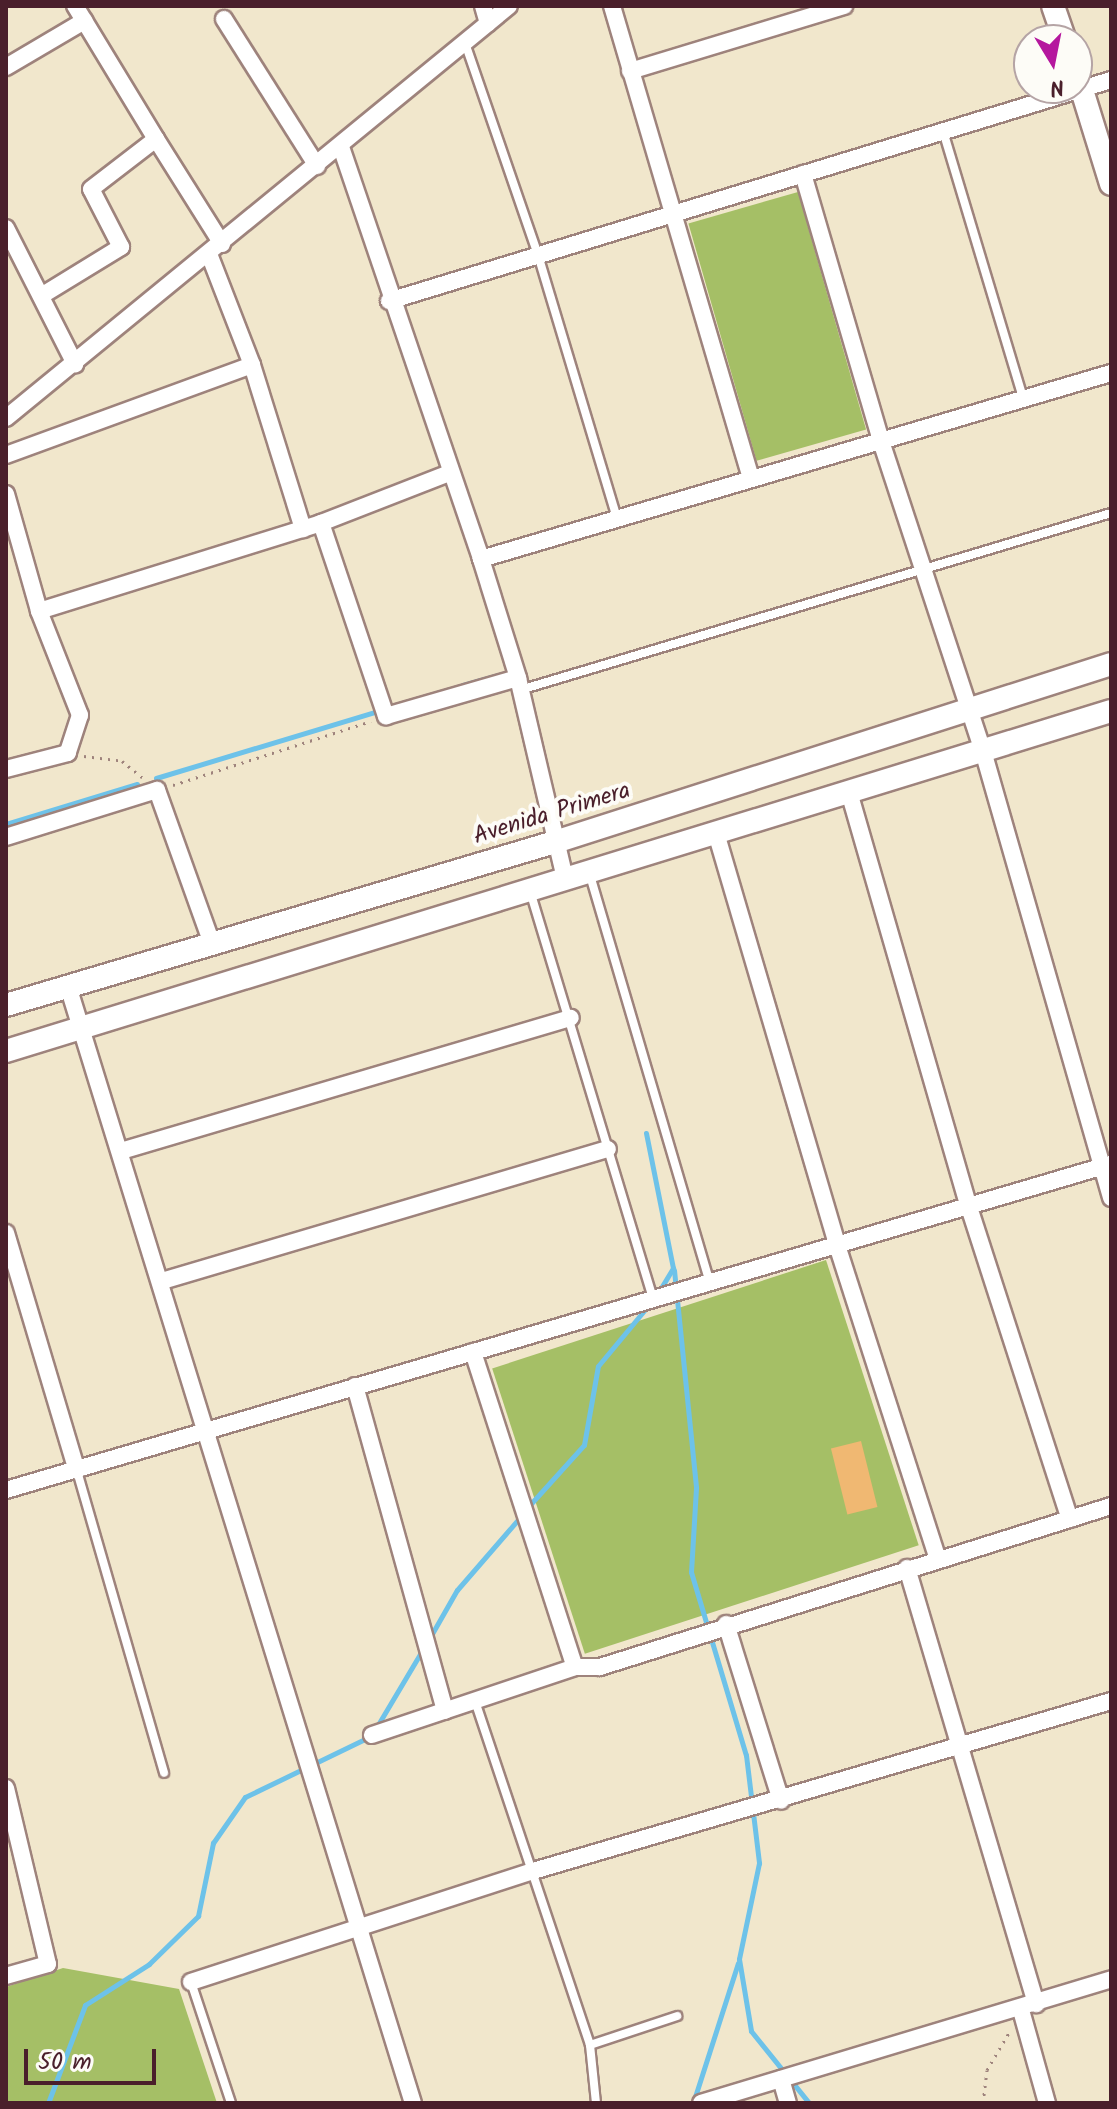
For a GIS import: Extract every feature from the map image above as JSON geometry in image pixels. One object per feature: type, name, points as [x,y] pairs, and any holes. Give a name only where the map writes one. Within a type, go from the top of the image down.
[{"type":"main road","points":[[1087,104],[1111,184]]},
{"type":"main road","name":"Avenida Primera","points":[[6,1005],[555,842],[1111,664]]},
{"type":"main road","points":[[6,1051],[1111,711]]},
{"type":"street","points":[[75,6],[156,139],[216,249],[303,529]]},
{"type":"street","points":[[483,6],[488,23]]},
{"type":"street","points":[[6,418],[341,147],[463,40],[509,6]]},
{"type":"street","points":[[612,6],[751,477]]},
{"type":"street","points":[[630,71],[844,6]]},
{"type":"street","points":[[224,19],[317,166]]},
{"type":"street","points":[[6,67],[84,21]]},
{"type":"street","points":[[389,301],[943,131],[1017,104]]},
{"type":"street","points":[[41,296],[121,247],[91,189],[156,139]]},
{"type":"street","points":[[341,147],[389,301],[481,559],[519,684],[565,879]]},
{"type":"street","points":[[803,174],[880,438],[983,751],[1106,1166],[1111,1198]]},
{"type":"street","points":[[6,228],[75,364]]},
{"type":"street","points":[[6,455],[252,365]]},
{"type":"street","points":[[481,559],[880,438],[1111,373]]},
{"type":"street","points":[[39,611],[321,523],[449,473]]},
{"type":"street","points":[[6,494],[39,611],[80,715],[68,753],[6,769]]},
{"type":"street","points":[[321,523],[386,716],[519,684]]},
{"type":"street","points":[[6,837],[157,790],[212,944]]},
{"type":"street","points":[[849,792],[968,1204],[1070,1519]]},
{"type":"street","points":[[716,833],[836,1242],[938,1559]]},
{"type":"street","points":[[68,986],[311,1765],[355,1926],[413,2103]]},
{"type":"street","points":[[121,1151],[571,1018]]},
{"type":"street","points":[[162,1281],[608,1149]]},
{"type":"street","points":[[6,1490],[653,1300],[836,1242],[1106,1166]]},
{"type":"street","points":[[6,1233],[77,1471]]},
{"type":"street","points":[[473,1352],[575,1667]]},
{"type":"street","points":[[355,1386],[445,1711]]},
{"type":"street","points":[[372,1735],[575,1667],[600,1667],[726,1624],[1111,1506]]},
{"type":"street","points":[[907,1568],[963,1745],[1028,2007],[1047,2103]]},
{"type":"street","points":[[726,1624],[781,1801]]},
{"type":"street","points":[[191,1982],[355,1926],[533,1871],[781,1801],[1111,1701]]},
{"type":"street","points":[[6,1788],[48,1964],[6,1976]]},
{"type":"street","points":[[701,2103],[1028,2007],[1111,1979]]},
{"type":"street","points":[[781,2079],[788,2103]]},
{"type":"lane","points":[[463,40],[538,255],[617,519]]},
{"type":"lane","points":[[943,131],[1023,398]]},
{"type":"lane","points":[[519,684],[1111,513]]},
{"type":"lane","points":[[589,872],[710,1282]]},
{"type":"lane","points":[[530,890],[571,1018],[653,1300]]},
{"type":"lane","points":[[77,1471],[164,1773]]},
{"type":"lane","points":[[475,1700],[590,2045],[596,2103]]},
{"type":"lane","points":[[191,1982],[231,2103]]},
{"type":"lane","points":[[590,2045],[677,2016]]},
{"type":"path","points":[[68,753],[122,761],[157,790],[386,716]]},
{"type":"path","points":[[983,2103],[987,2070],[1028,2007]]},
{"type":"green space","points":[[798,192],[866,429],[756,461],[688,223]]},
{"type":"green space","points":[[826,1260],[919,1545],[585,1654],[492,1368]]},
{"type":"green space","points":[[63,1968],[179,1989],[217,2103],[6,2103],[6,1987]]},
{"type":"building","points":[[861,1441],[877,1507],[847,1514],[831,1448]]},
{"type":"waterway","points":[[463,685],[497,675]]},
{"type":"waterway","points":[[156,778],[374,712]]},
{"type":"waterway","points":[[6,824],[137,784]]},
{"type":"waterway","points":[[646,1133],[673,1268],[658,1293]]},
{"type":"waterway","points":[[674,1270],[696,1488],[691,1572],[746,1755],[759,1863],[739,1959],[751,2031],[809,2103]]},
{"type":"waterway","points":[[527,1508],[584,1445],[598,1366],[647,1307]]},
{"type":"waterway","points":[[429,1639],[457,1590],[521,1516]]},
{"type":"waterway","points":[[376,1728],[424,1647]]},
{"type":"waterway","points":[[48,2103],[85,2005],[149,1964],[198,1916],[213,1843],[245,1797],[371,1736]]},
{"type":"waterway","points":[[693,2103],[738,1963]]}]
